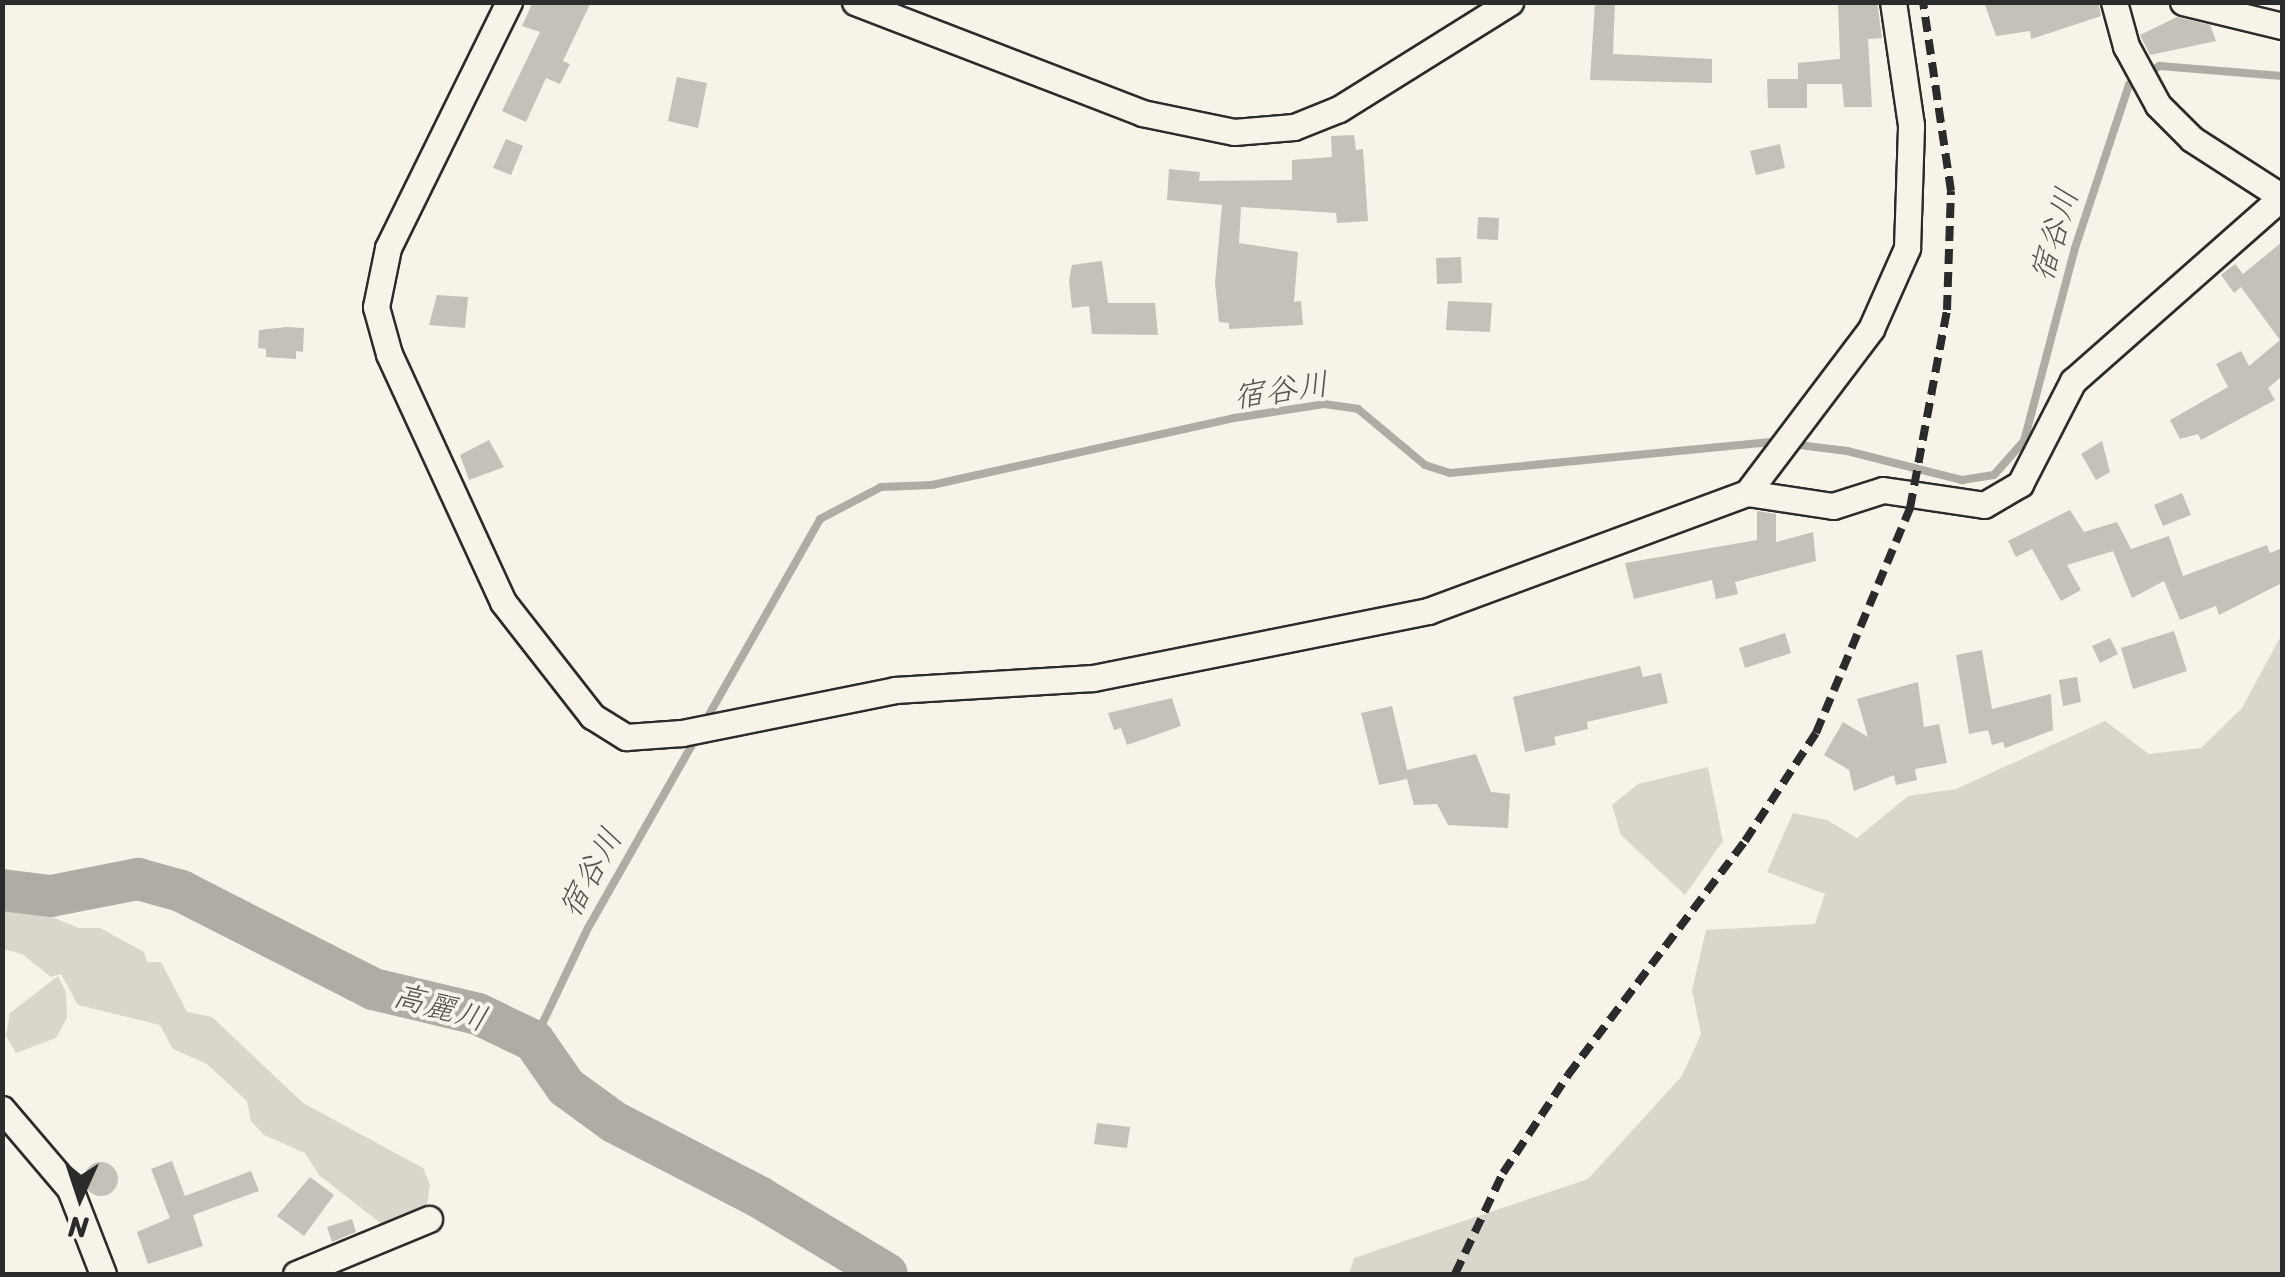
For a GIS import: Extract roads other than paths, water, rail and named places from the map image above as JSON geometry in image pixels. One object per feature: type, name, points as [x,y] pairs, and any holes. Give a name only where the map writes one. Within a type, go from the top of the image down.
[{"type":"street","points":[[509,2],[388,248],[376,307],[389,354],[518,626],[610,731],[646,738],[895,690],[1092,678],[1428,610],[1747,493],[1782,454],[1871,328],[1907,248],[1911,125],[1894,2]]},
{"type":"street","points":[[856,2],[1142,113],[1234,132],[1294,127],[1340,109],[1510,2]]},
{"type":"street","points":[[1747,493],[1832,506],[1883,490],[1984,504],[2020,484],[2073,381],[2282,197],[2192,139],[2158,105],[2126,46],[2114,2]]},
{"type":"street","points":[[2184,2],[2282,26]]},
{"type":"street","points":[[2,1109],[70,1189],[103,1274]]},
{"type":"street","points":[[296,1274],[429,1219]]},
{"type":"waterway","name":"宿谷川","points":[[706,720],[820,519],[881,487],[932,485],[1234,418],[1324,404],[1358,409],[1425,465],[1450,473],[1774,442],[1847,451],[1962,480],[1994,475],[2024,441],[2075,248],[2129,85],[2160,66],[2282,76]]},
{"type":"waterway","name":"宿谷川","points":[[534,1041],[588,928],[697,736]]},
{"type":"waterway","name":"高麗川","points":[[2,890],[51,896],[138,879],[181,891],[373,989],[478,1014],[534,1041],[566,1087],[614,1122],[759,1197],[887,1274]]},
{"type":"railway","points":[[1455,1274],[1503,1173],[1568,1075],[1745,841],[1816,733],[1910,508],[1947,310],[1951,191],[1923,2]]}]
